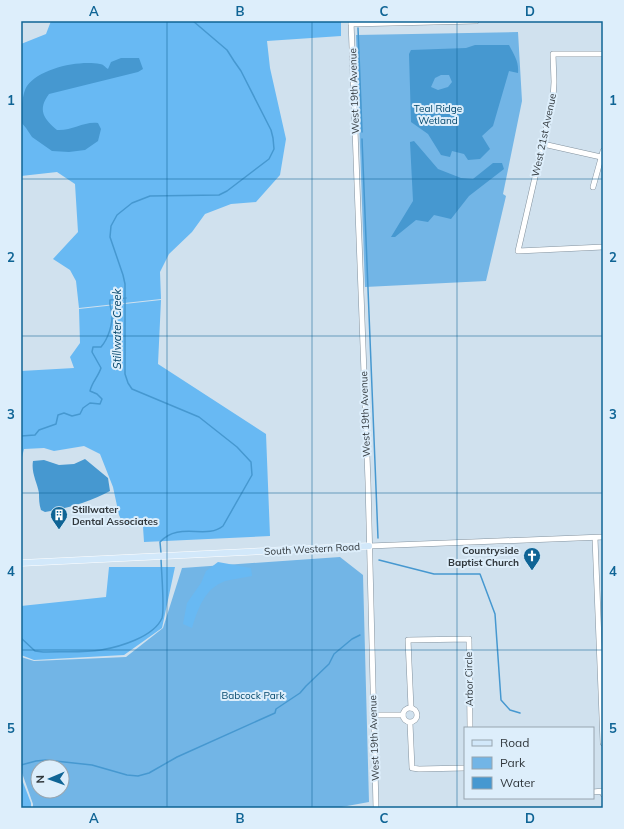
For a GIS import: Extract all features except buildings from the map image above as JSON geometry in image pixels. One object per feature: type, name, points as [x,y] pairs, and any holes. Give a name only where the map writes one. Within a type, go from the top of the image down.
[{"type":"main road","name":"South Western Road","points":[[21,562],[182,556],[369,546]]},
{"type":"street","points":[[351,23],[476,21]]},
{"type":"street","name":"West 19th Avenue","points":[[351,23],[369,546],[376,808]]},
{"type":"street","name":"West 21st Avenue","points":[[603,54],[553,54],[554,82],[552,99],[518,251],[603,247]]},
{"type":"street","points":[[543,144],[602,157]]},
{"type":"street","points":[[593,187],[603,152]]},
{"type":"street","name":"South Western Road","points":[[369,546],[603,537]]},
{"type":"street","points":[[595,538],[603,744]]},
{"type":"street","name":"Arbor Circle","points":[[410,708],[408,640],[469,639],[470,727]]},
{"type":"street","points":[[403,715],[406,709],[410,708],[416,711],[418,716],[416,720],[410,723]]},
{"type":"street","points":[[373,716],[403,715]]},
{"type":"street","points":[[403,715],[404,719],[410,723]]},
{"type":"street","points":[[410,723],[412,768],[464,768]]},
{"type":"green space","name":"Teal Ridge Wetland","points":[[518,32],[522,101],[503,194],[506,196],[486,281],[365,287],[356,35]]},
{"type":"green space","name":"Babcock Park","points":[[340,557],[363,575],[369,802],[336,808],[33,808],[31,799],[70,799],[70,759],[30,759],[30,796],[21,770],[21,657],[34,661],[126,657],[163,628],[182,568]]},
{"type":"shaded area","points":[[51,21],[341,21],[341,36],[267,41],[270,68],[286,139],[280,175],[256,202],[231,204],[205,214],[192,232],[169,254],[160,272],[161,299],[79,308],[76,281],[70,270],[53,259],[78,232],[75,184],[57,172],[21,176],[21,44],[46,34]]},
{"type":"shaded area","points":[[161,300],[158,364],[266,434],[270,536],[144,542],[143,527],[124,526],[119,515],[113,487],[100,454],[84,446],[54,451],[44,448],[24,449],[21,461],[21,371],[74,368],[70,357],[80,343],[79,309]]},
{"type":"shaded area","points":[[218,562],[251,568],[252,576],[225,581],[212,589],[203,600],[192,628],[183,624],[187,603],[201,583],[206,571]]},
{"type":"shaded area","points":[[109,567],[175,567],[162,628],[124,655],[34,660],[21,655],[21,606],[106,597]]},
{"type":"shaded area","points":[[21,777],[31,803],[31,808],[21,808]]},
{"type":"water","points":[[475,45],[509,45],[518,65],[518,73],[509,71],[493,126],[482,136],[490,149],[480,159],[468,160],[464,154],[452,151],[450,157],[441,155],[428,134],[411,122],[409,54],[411,50],[466,48]],"holes":[[[441,75],[449,75],[452,82],[448,87],[438,90],[431,87],[435,78]]]},
{"type":"water","points":[[121,58],[139,58],[143,69],[138,72],[49,94],[43,105],[46,118],[57,130],[68,129],[88,123],[98,123],[101,129],[98,141],[85,150],[69,152],[52,151],[32,137],[21,122],[21,118],[25,89],[33,80],[50,70],[71,64],[101,64],[108,69],[111,62]]},
{"type":"water","points":[[414,141],[438,169],[461,178],[473,179],[493,163],[502,163],[504,169],[469,196],[451,219],[434,215],[428,222],[416,220],[395,237],[391,237],[413,201],[410,142]]},
{"type":"water","points":[[85,459],[108,478],[110,491],[87,501],[70,506],[45,512],[41,510],[39,504],[39,493],[34,477],[33,461],[44,460],[59,465],[74,464]]},
{"type":"waterway","name":"Stillwater Creek","points":[[161,553],[160,542],[167,536],[184,531],[216,530],[223,526],[252,475],[251,462],[237,447],[199,417],[132,389],[128,383],[125,374],[125,284],[110,237],[111,226],[117,215],[132,203],[150,196],[219,195],[227,191],[269,159],[274,149],[271,130],[241,71],[227,50],[193,21]]},
{"type":"waterway","points":[[358,28],[362,132]]},
{"type":"waterway","points":[[362,139],[378,538]]},
{"type":"waterway","points":[[21,436],[35,435],[39,430],[56,424],[58,415],[64,413],[72,416],[80,414],[83,408],[90,403],[100,404],[102,399],[97,394],[90,391],[101,368],[92,352],[93,347],[101,347],[110,331],[112,322],[110,300],[126,298]]},
{"type":"waterway","name":"Stillwater Creek","points":[[21,638],[35,651],[79,652],[108,649],[126,644],[144,636],[152,631],[162,618],[163,598],[161,557]]},
{"type":"waterway","points":[[379,560],[434,574],[480,574],[495,614],[501,700],[510,710],[520,713]]},
{"type":"waterway","points":[[21,765],[46,760],[92,765],[127,775],[138,776],[149,773],[177,757],[275,713],[276,709],[300,693],[329,664],[334,654],[352,639],[360,635]]},
{"type":"place","name":"Stillwater Dental Associates","points":[[59,530]]},
{"type":"place","name":"Countryside Baptist Church","points":[[532,571]]}]
